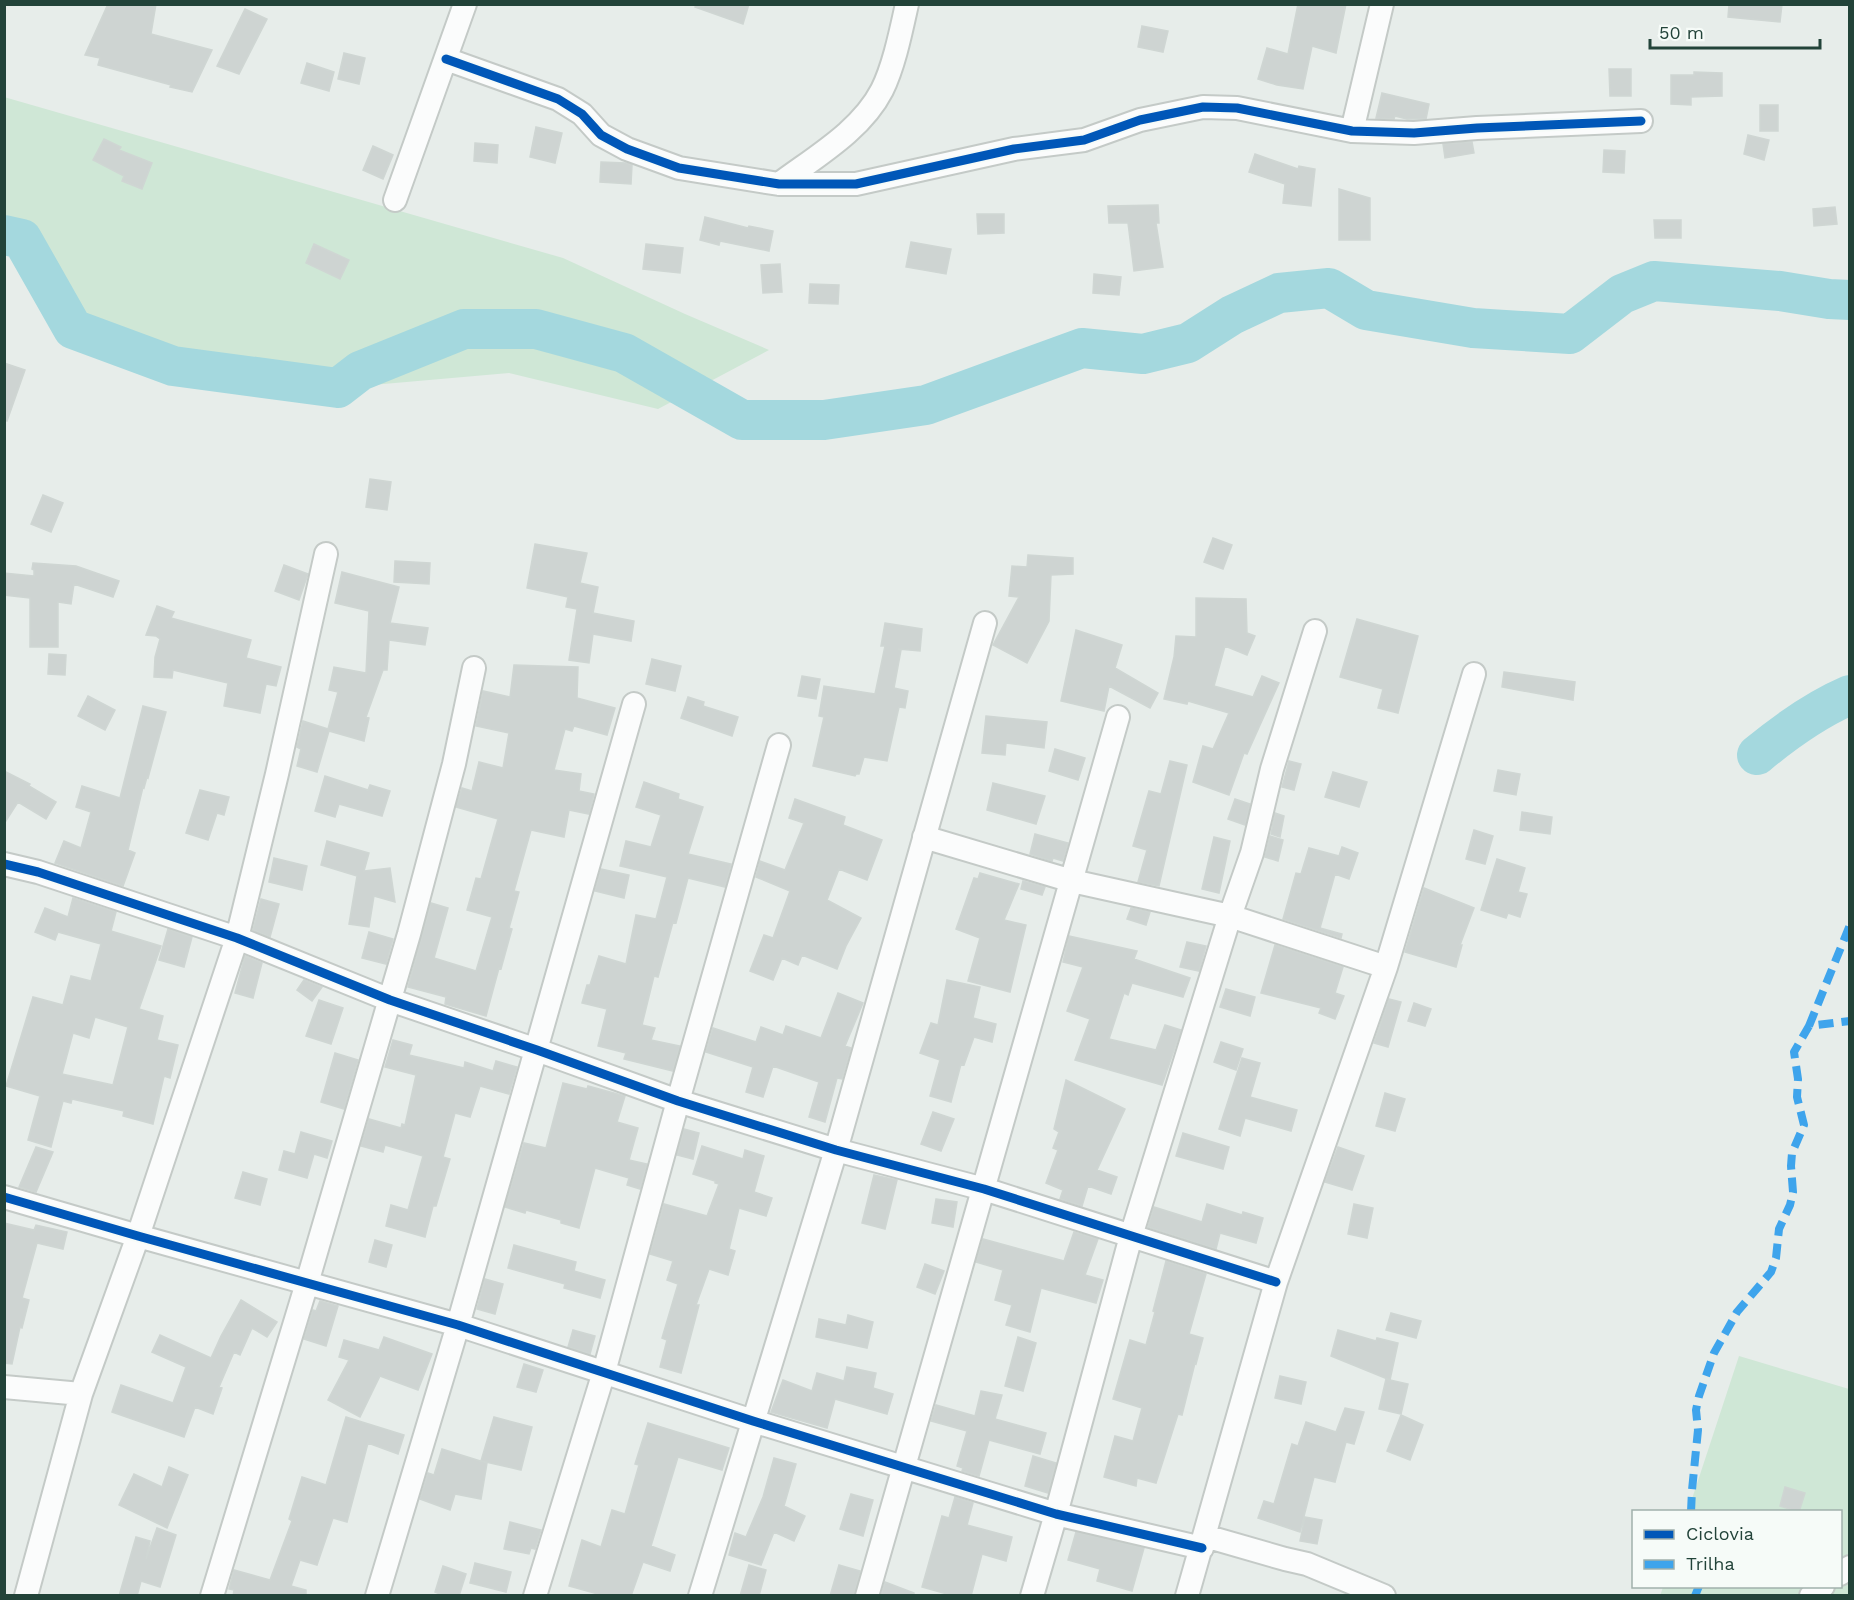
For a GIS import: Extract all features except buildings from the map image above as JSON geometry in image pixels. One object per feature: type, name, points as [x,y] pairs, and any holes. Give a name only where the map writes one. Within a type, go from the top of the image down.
[{"type":"street","points":[[395,200],[465,4]]},
{"type":"street","points":[[779,184],[830,147],[861,119],[882,90],[900,38],[907,4]]},
{"type":"street","points":[[1352,130],[1382,4]]},
{"type":"street","points":[[446,59],[558,99],[582,114],[602,135],[627,149],[679,168],[779,184],[856,184],[1014,149],[1084,140],[1140,120],[1203,107],[1237,108],[1352,130],[1414,133],[1641,121]]},
{"type":"street","points":[[26,1596],[81,1394],[138,1236],[237,938],[277,774],[326,554]]},
{"type":"street","points":[[700,1596],[836,1150],[985,623]]},
{"type":"street","points":[[1032,1596],[1131,1236],[1230,916],[1252,853],[1272,769],[1315,631]]},
{"type":"street","points":[[212,1596],[390,1000],[454,764],[474,668]]},
{"type":"street","points":[[1187,1596],[1276,1282],[1386,967],[1474,674]]},
{"type":"street","points":[[377,1596],[458,1325],[634,704]]},
{"type":"street","points":[[867,1596],[1118,717]]},
{"type":"street","points":[[535,1596],[604,1372],[678,1101],[780,745]]},
{"type":"street","points":[[924,837],[1072,881],[1230,916],[1386,967]]},
{"type":"street","points":[[4,864],[38,872],[237,938],[390,1000],[678,1101],[836,1150],[984,1189],[1276,1282]]},
{"type":"street","points":[[4,1197],[458,1325],[753,1421],[1056,1514],[1307,1564],[1384,1596]]},
{"type":"street","points":[[4,1387],[81,1394]]},
{"type":"green space","points":[[4,97],[563,258],[769,350],[658,409],[509,373],[338,388],[173,366],[73,329],[22,239],[5,235]]},
{"type":"green space","points":[[1739,1356],[1849,1389],[1849,1595],[1660,1596],[1663,1588],[1842,1588],[1842,1510],[1688,1510]]},
{"type":"waterway","points":[[4,235],[22,239],[73,329],[173,366],[338,388],[360,371],[464,329],[536,329],[624,353],[742,420],[824,420],[926,405],[1082,348],[1143,354],[1188,343],[1232,315],[1279,293],[1329,288],[1366,310],[1473,328],[1570,334],[1622,294],[1654,281],[1780,291],[1850,300]]},
{"type":"waterway","points":[[1757,755],[1801,722],[1850,695]]},
{"type":"marked path","points":[[1809,1026],[1850,925]]},
{"type":"marked path","points":[[1691,1510],[1698,1430],[1696,1410],[1699,1396],[1714,1353],[1737,1312],[1771,1272],[1776,1258],[1779,1229],[1793,1192],[1792,1153],[1804,1125],[1797,1097],[1798,1079],[1794,1052],[1809,1026],[1850,1021]]},
{"type":"marked path","points":[[1695,1596],[1698,1588]]},
{"type":"cycle path","points":[[446,59],[558,99],[582,114],[601,135],[627,149],[679,168],[779,184],[856,184],[1014,149],[1084,140],[1140,120],[1203,107],[1237,108],[1352,131],[1414,133],[1641,121]]},
{"type":"cycle path","points":[[4,864],[38,872],[237,938],[390,1000],[678,1101],[836,1150],[984,1189],[1276,1282]]},
{"type":"cycle path","points":[[4,1197],[458,1325],[753,1421],[1056,1514],[1202,1548]]}]
